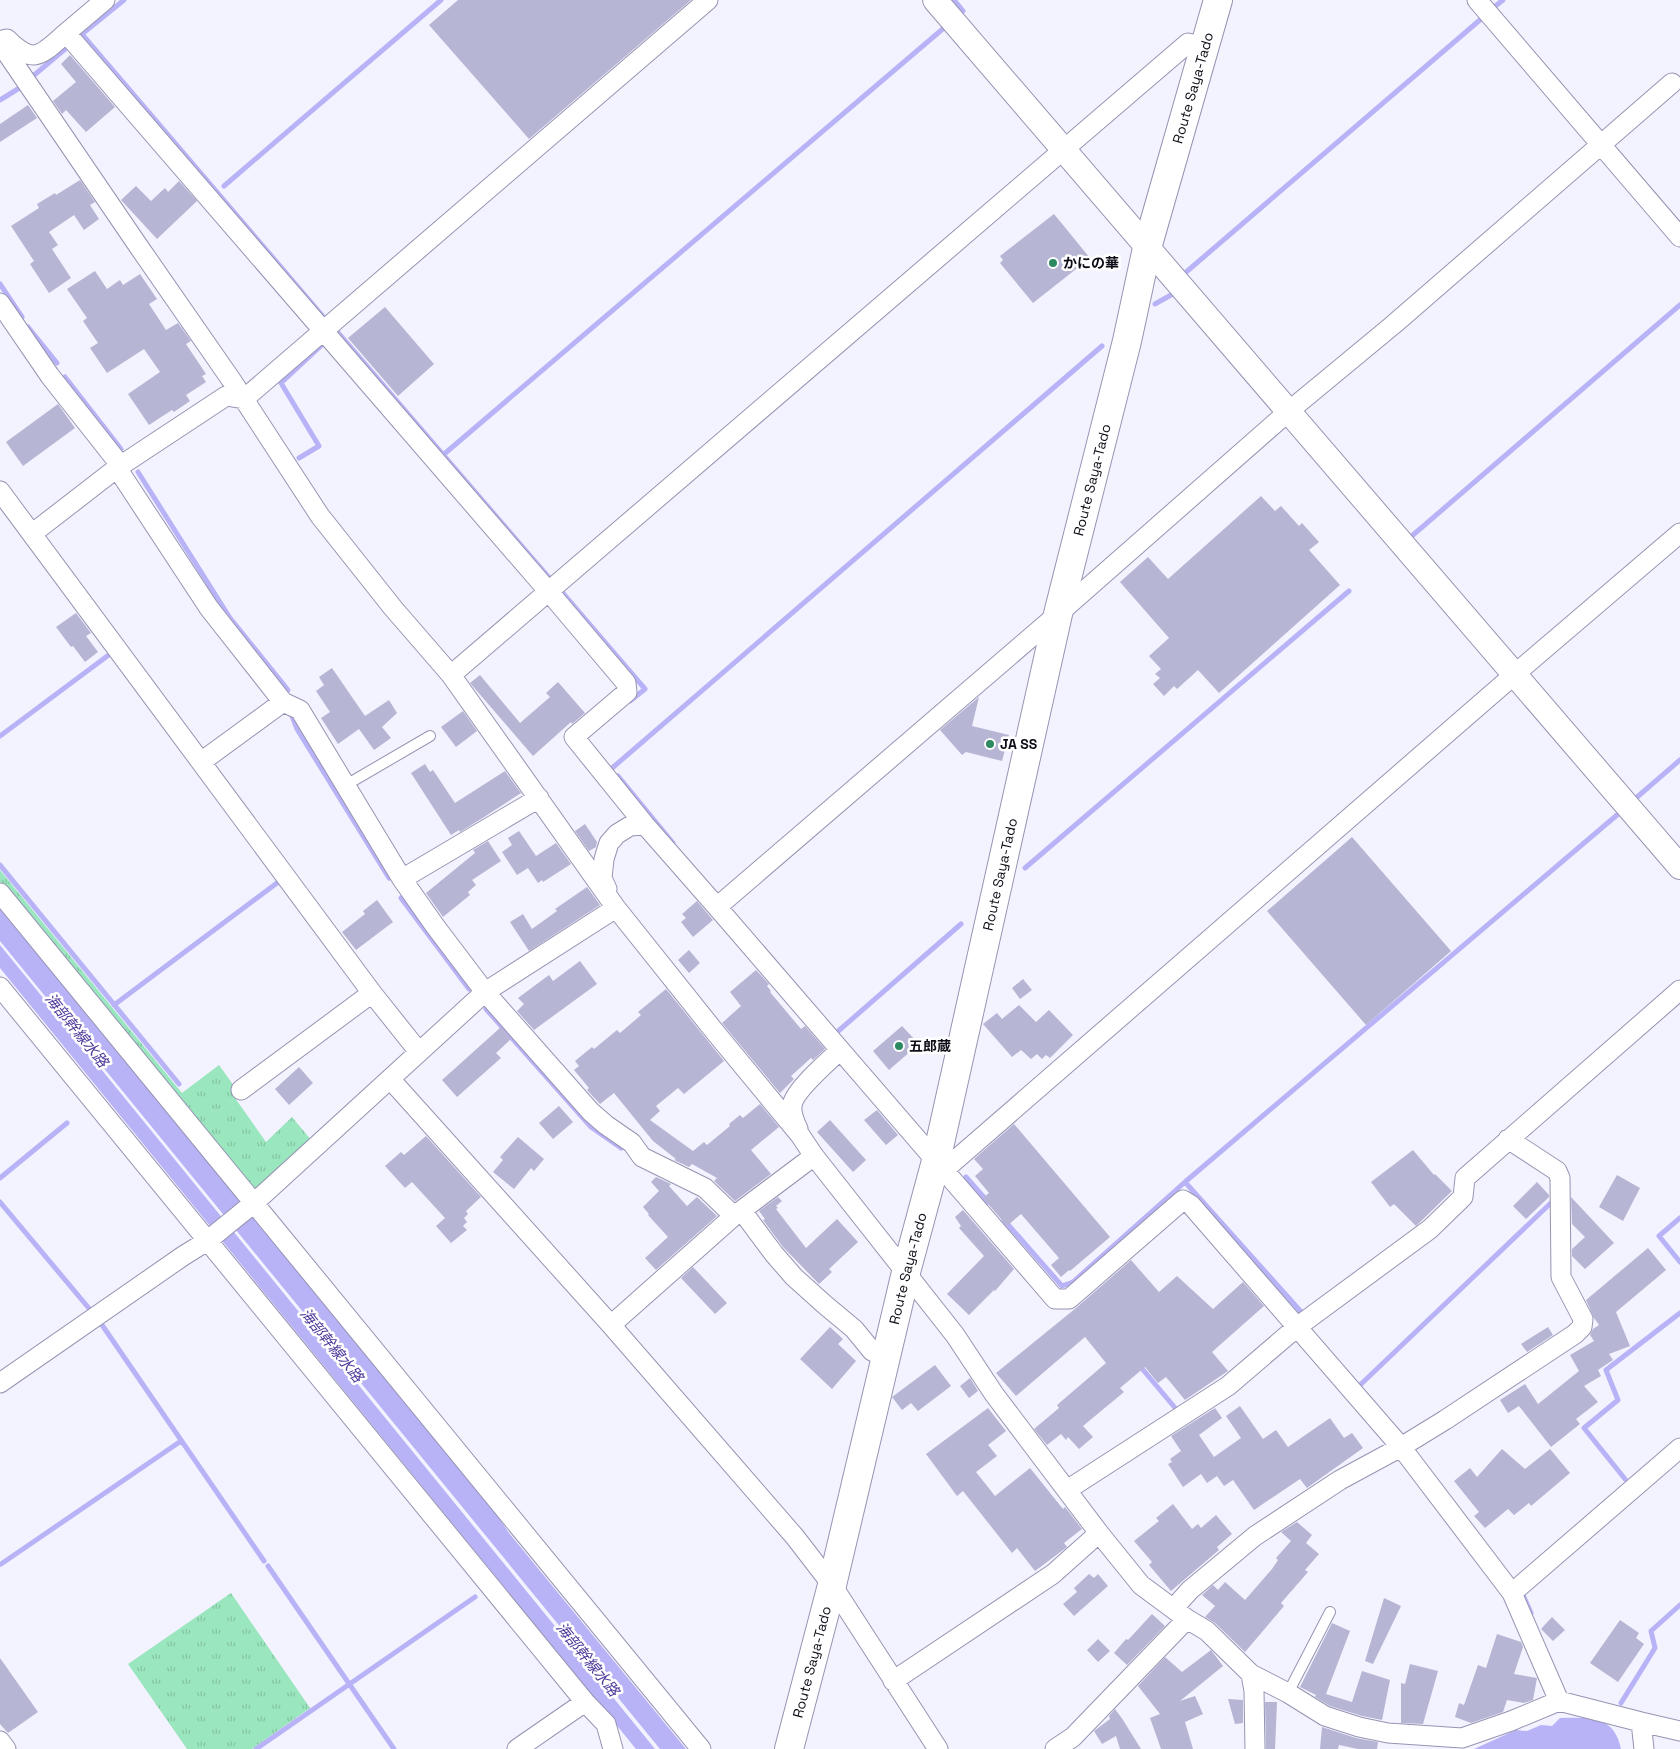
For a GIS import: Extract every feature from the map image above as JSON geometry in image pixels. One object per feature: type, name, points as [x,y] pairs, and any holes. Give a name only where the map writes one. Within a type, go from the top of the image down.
[{"type":"main road","name":"Route Saya-Tado","points":[[789,1749],[832,1585],[906,1272],[940,1165],[1058,614],[1127,341],[1147,248],[1218,0]]},
{"type":"street","points":[[105,0],[44,52],[31,56],[20,52],[7,39],[0,42],[244,399],[320,516],[393,608],[452,675],[616,908],[800,1135],[814,1156],[955,1335],[994,1394],[1099,1533],[1141,1585],[1207,1631],[1251,1674],[1288,1693],[1324,1716],[1359,1727],[1388,1733],[1462,1738],[1559,1701],[1680,1731]]},
{"type":"street","points":[[244,399],[708,0]]},
{"type":"street","points":[[936,0],[1680,867]]},
{"type":"street","points":[[1477,0],[1680,237]]},
{"type":"street","points":[[66,33],[626,683],[627,692],[574,737],[645,825],[1055,1299],[1069,1299],[1183,1200],[1191,1206],[1401,1447],[1512,1593],[1559,1701]]},
{"type":"street","points":[[452,675],[1188,43],[1205,46]]},
{"type":"street","points":[[717,907],[1058,614],[1288,411],[1393,325],[1672,83]]},
{"type":"street","points":[[0,303],[50,376],[119,467],[209,608],[283,702],[300,710],[402,879],[484,992],[590,1112],[606,1126],[632,1143],[642,1157],[705,1188],[738,1214],[794,1276],[854,1329],[872,1352],[886,1357]]},
{"type":"street","points":[[32,533],[119,467],[226,396],[244,399]]},
{"type":"street","points":[[0,490],[372,993],[419,1052]]},
{"type":"street","points":[[940,1165],[1680,533]]},
{"type":"street","points":[[201,762],[283,702]]},
{"type":"street","points":[[402,879],[539,798]]},
{"type":"street","points":[[616,908],[602,878],[604,859],[609,842],[617,834],[630,826],[645,825]]},
{"type":"street","points":[[0,893],[252,1205],[701,1749]]},
{"type":"street","points":[[0,1383],[210,1239],[252,1205],[391,1080],[484,992],[616,908]]},
{"type":"street","points":[[0,987],[210,1239],[585,1702],[606,1724],[614,1749]]},
{"type":"street","points":[[1067,1490],[1228,1386],[1297,1327],[1430,1229],[1462,1196],[1465,1178],[1680,990]]},
{"type":"street","points":[[241,1090],[372,993]]},
{"type":"street","points":[[800,1135],[793,1117],[792,1105],[796,1094],[840,1050]]},
{"type":"street","points":[[391,1080],[611,1325],[795,1537],[832,1585],[938,1749]]},
{"type":"street","points":[[1055,1749],[1074,1738],[1180,1614],[1190,1590],[1255,1536],[1340,1480],[1401,1447],[1575,1334],[1582,1327],[1583,1319],[1561,1277],[1560,1178],[1558,1171],[1508,1139]]},
{"type":"street","points":[[611,1325],[738,1214],[814,1156]]},
{"type":"street","points":[[1512,1593],[1680,1448]]},
{"type":"street","points":[[894,1681],[1053,1574],[1099,1533]]},
{"type":"street","points":[[1251,1674],[1254,1691],[1255,1749]]},
{"type":"street","points":[[517,1749],[585,1702]]},
{"type":"street","points":[[1641,1722],[1644,1749]]},
{"type":"street","points":[[0,1740],[6,1749]]},
{"type":"lane","points":[[346,785],[430,736]]},
{"type":"lane","points":[[1288,1693],[1330,1612]]},
{"type":"green space","points":[[0,870],[182,1093],[219,1065],[239,1093],[235,1098],[266,1142],[292,1117],[312,1141],[259,1190],[252,1189],[0,882]]},
{"type":"green space","points":[[231,1593],[310,1708],[252,1749],[187,1749],[128,1664]]},
{"type":"water","name":"海部幹線水路","points":[[0,906],[467,1479],[489,1503],[509,1533],[686,1749],[660,1749],[0,941]]},
{"type":"water","points":[[0,945],[655,1749],[636,1749],[0,968]]},
{"type":"water","points":[[1560,1718],[1598,1720],[1606,1724],[1618,1738],[1621,1749],[1474,1749],[1516,1730],[1527,1731],[1541,1725],[1552,1726]]},
{"type":"building","points":[[458,0],[691,0],[529,139],[429,25]]},
{"type":"building","points":[[70,55],[115,107],[86,132],[66,110],[62,114],[53,101],[76,82],[61,64]]},
{"type":"building","points":[[28,105],[37,118],[0,142],[0,124]]},
{"type":"building","points":[[80,180],[95,202],[90,205],[99,219],[84,230],[74,215],[49,232],[58,245],[52,249],[71,278],[49,293],[30,264],[34,261],[11,226],[39,208],[37,204]]},
{"type":"building","points":[[179,181],[197,201],[157,239],[121,200],[136,186],[151,201],[165,188],[168,192]]},
{"type":"building","points":[[1054,214],[1090,258],[1033,303],[1000,263],[1003,260],[1000,256]]},
{"type":"building","points":[[95,271],[107,289],[120,280],[123,285],[140,274],[157,299],[149,304],[166,330],[178,323],[191,341],[186,344],[206,374],[202,376],[206,382],[186,395],[190,401],[149,425],[128,394],[160,372],[144,349],[107,373],[90,348],[98,343],[83,321],[87,318],[67,289]]},
{"type":"building","points":[[385,307],[434,364],[398,396],[348,338]]},
{"type":"building","points":[[58,404],[75,428],[23,466],[6,442]]},
{"type":"building","points":[[1261,496],[1275,511],[1281,506],[1299,526],[1302,523],[1319,542],[1309,550],[1340,585],[1219,693],[1198,670],[1177,689],[1174,686],[1164,696],[1153,684],[1160,678],[1155,674],[1161,669],[1149,656],[1169,638],[1120,582],[1148,557],[1168,579]]},
{"type":"building","points":[[76,613],[91,633],[86,636],[98,652],[85,662],[56,627]]},
{"type":"building","points":[[332,668],[365,716],[389,700],[397,713],[382,727],[391,738],[374,750],[359,729],[338,744],[321,718],[330,712],[316,691],[324,685],[319,677]]},
{"type":"building","points":[[480,675],[520,723],[550,697],[546,693],[558,682],[585,713],[572,724],[571,722],[533,756],[470,683]]},
{"type":"building","points":[[979,697],[972,726],[1009,735],[1002,761],[966,752],[962,755],[940,730]]},
{"type":"building","points":[[463,711],[477,731],[456,747],[441,727]]},
{"type":"building","points":[[425,764],[430,772],[433,770],[455,803],[505,771],[521,793],[460,832],[459,830],[451,835],[411,773]]},
{"type":"building","points":[[585,824],[597,842],[596,847],[589,851],[575,831]]},
{"type":"building","points":[[519,831],[536,856],[556,843],[571,864],[543,882],[542,880],[538,883],[528,868],[517,875],[502,852],[512,845],[508,838]]},
{"type":"building","points":[[1352,837],[1451,951],[1366,1025],[1267,911]]},
{"type":"building","points":[[488,841],[501,861],[472,880],[476,885],[468,892],[470,895],[443,917],[426,893],[475,853],[473,850]]},
{"type":"building","points":[[587,887],[600,905],[529,951],[510,922],[523,914],[532,929],[557,911],[555,909]]},
{"type":"building","points":[[377,900],[393,922],[356,950],[342,932],[365,914],[363,911]]},
{"type":"building","points":[[697,901],[713,920],[693,937],[681,922],[686,918],[682,914]]},
{"type":"building","points":[[689,950],[700,963],[689,973],[678,960]]},
{"type":"building","points":[[580,961],[597,984],[534,1030],[517,1011],[524,1004],[518,998],[549,975],[553,981]]},
{"type":"building","points":[[756,970],[769,984],[767,986],[770,992],[801,1029],[805,1026],[825,1049],[813,1060],[811,1058],[791,1076],[794,1079],[780,1093],[722,1023],[741,1006],[730,992]]},
{"type":"building","points":[[1023,979],[1032,990],[1020,999],[1012,988]]},
{"type":"building","points":[[666,989],[724,1061],[684,1094],[678,1088],[656,1106],[660,1111],[650,1120],[693,1151],[704,1142],[707,1145],[740,1115],[743,1118],[760,1104],[779,1127],[751,1150],[771,1174],[735,1201],[714,1181],[717,1178],[692,1164],[689,1167],[674,1160],[676,1159],[653,1141],[614,1093],[600,1104],[587,1090],[589,1088],[574,1070],[579,1066],[575,1061],[592,1047],[594,1049],[617,1030],[620,1033],[641,1015],[638,1012]]},
{"type":"building","points":[[1019,1005],[1036,1022],[1049,1010],[1073,1035],[1050,1058],[1046,1055],[1042,1059],[1037,1054],[1031,1059],[1021,1050],[1012,1057],[983,1024],[997,1013],[1002,1019]]},
{"type":"building","points":[[902,1026],[919,1044],[889,1070],[873,1051]]},
{"type":"building","points":[[501,1027],[511,1039],[496,1053],[501,1058],[457,1097],[442,1080]]},
{"type":"building","points":[[299,1067],[313,1083],[289,1105],[275,1089]]},
{"type":"building","points":[[559,1106],[573,1122],[553,1139],[539,1123]]},
{"type":"building","points":[[877,1110],[898,1135],[886,1145],[864,1120]]},
{"type":"building","points":[[830,1120],[866,1160],[853,1172],[817,1132]]},
{"type":"building","points":[[1014,1124],[1110,1237],[1061,1277],[1051,1265],[1059,1258],[1021,1214],[1007,1226],[983,1198],[989,1193],[975,1176],[983,1169],[974,1159]]},
{"type":"building","points":[[426,1136],[481,1197],[466,1211],[468,1214],[464,1218],[467,1222],[463,1226],[467,1230],[451,1243],[436,1226],[445,1218],[412,1182],[405,1188],[385,1166],[401,1152],[404,1155]]},
{"type":"building","points":[[518,1137],[544,1159],[534,1171],[531,1168],[514,1189],[493,1172],[503,1160],[500,1157]]},
{"type":"building","points":[[1413,1150],[1434,1175],[1452,1191],[1416,1226],[1394,1204],[1390,1207],[1371,1182]]},
{"type":"building","points":[[1617,1175],[1640,1188],[1623,1221],[1599,1207]]},
{"type":"building","points":[[656,1177],[671,1184],[669,1186],[687,1206],[697,1197],[717,1216],[656,1270],[645,1258],[668,1237],[643,1207],[659,1191],[651,1182]]},
{"type":"building","points":[[1537,1182],[1549,1197],[1526,1219],[1513,1206]]},
{"type":"building","points":[[778,1197],[782,1201],[776,1206],[778,1208],[776,1209],[806,1248],[837,1219],[858,1242],[829,1269],[832,1272],[819,1284],[783,1247],[763,1220],[765,1219],[759,1211]]},
{"type":"building","points":[[1571,1197],[1614,1243],[1585,1269],[1572,1256],[1572,1249],[1585,1237],[1572,1224]]},
{"type":"building","points":[[963,1210],[1014,1269],[995,1291],[969,1315],[947,1294],[984,1256],[959,1228],[961,1226],[955,1217]]},
{"type":"building","points":[[1648,1248],[1666,1270],[1616,1312],[1630,1346],[1609,1354],[1613,1360],[1598,1370],[1601,1376],[1584,1386],[1598,1402],[1576,1419],[1580,1424],[1551,1447],[1519,1406],[1508,1413],[1500,1400],[1525,1384],[1538,1404],[1579,1371],[1570,1355],[1594,1341],[1590,1335],[1593,1329],[1599,1325],[1586,1300]]},
{"type":"building","points":[[1131,1260],[1159,1292],[1177,1276],[1213,1309],[1243,1282],[1264,1306],[1212,1352],[1228,1371],[1185,1400],[1166,1377],[1158,1383],[1145,1367],[1120,1388],[1124,1392],[1083,1426],[1093,1437],[1079,1449],[1068,1437],[1066,1440],[1061,1434],[1047,1445],[1034,1429],[1059,1408],[1057,1405],[1106,1363],[1085,1337],[1016,1396],[996,1373],[1076,1308]]},
{"type":"building","points":[[693,1267],[727,1303],[715,1314],[681,1278]]},
{"type":"building","points":[[830,1327],[843,1339],[838,1344],[856,1361],[832,1389],[800,1359]]},
{"type":"building","points":[[1548,1327],[1553,1335],[1527,1352],[1521,1344]]},
{"type":"building","points":[[935,1365],[951,1386],[918,1411],[911,1403],[902,1410],[892,1397]]},
{"type":"building","points":[[970,1378],[978,1391],[969,1398],[960,1386]]},
{"type":"building","points":[[1240,1406],[1263,1439],[1276,1430],[1288,1447],[1330,1418],[1344,1438],[1352,1433],[1363,1448],[1307,1488],[1300,1479],[1254,1510],[1233,1480],[1224,1486],[1217,1476],[1207,1483],[1201,1474],[1183,1487],[1168,1464],[1172,1462],[1170,1459],[1181,1451],[1171,1436],[1215,1408],[1222,1418],[1199,1435],[1214,1457],[1241,1438],[1226,1416]]},
{"type":"building","points":[[988,1408],[1006,1431],[988,1445],[997,1456],[976,1472],[995,1496],[1030,1468],[1082,1529],[1064,1543],[1067,1547],[1035,1571],[1017,1548],[1012,1553],[963,1491],[957,1496],[926,1454]]},
{"type":"building","points":[[1502,1449],[1525,1469],[1550,1449],[1570,1473],[1531,1506],[1529,1503],[1514,1515],[1508,1509],[1485,1528],[1474,1516],[1479,1512],[1454,1481],[1470,1468],[1477,1477]]},
{"type":"building","points":[[1173,1504],[1192,1529],[1198,1524],[1201,1528],[1216,1515],[1232,1534],[1217,1547],[1219,1550],[1171,1591],[1149,1565],[1152,1562],[1134,1541],[1159,1521],[1156,1518]]},
{"type":"building","points":[[1297,1522],[1312,1535],[1306,1543],[1319,1554],[1305,1570],[1308,1572],[1281,1603],[1284,1606],[1245,1652],[1215,1623],[1205,1617],[1215,1606],[1202,1595],[1213,1585],[1218,1590],[1225,1582],[1245,1600],[1272,1569],[1278,1560],[1276,1558],[1291,1541],[1281,1532]]},
{"type":"building","points":[[1089,1574],[1094,1578],[1098,1574],[1108,1586],[1074,1616],[1063,1604],[1077,1592],[1074,1588]]},
{"type":"building","points":[[1384,1598],[1401,1606],[1373,1664],[1365,1661]]},
{"type":"building","points":[[1152,1614],[1165,1626],[1127,1665],[1114,1653]]},
{"type":"building","points":[[1552,1617],[1565,1630],[1553,1641],[1541,1629]]},
{"type":"building","points":[[1620,1620],[1639,1633],[1636,1638],[1644,1644],[1618,1682],[1590,1663]]},
{"type":"building","points":[[1332,1623],[1350,1631],[1326,1694],[1352,1702],[1362,1671],[1390,1680],[1382,1720],[1330,1706],[1315,1697],[1316,1695],[1300,1687]]},
{"type":"building","points":[[1497,1634],[1521,1642],[1523,1647],[1514,1674],[1537,1678],[1533,1700],[1524,1703],[1507,1700],[1503,1712],[1471,1723],[1455,1717],[1459,1703],[1464,1705],[1478,1665],[1486,1668]]},
{"type":"building","points":[[1098,1639],[1110,1651],[1098,1662],[1087,1650]]},
{"type":"building","points":[[1211,1650],[1223,1666],[1180,1701],[1195,1696],[1203,1714],[1185,1722],[1193,1749],[1161,1749],[1150,1718],[1160,1714],[1138,1686],[1165,1657],[1182,1672]]},
{"type":"building","points":[[0,1658],[38,1712],[8,1733],[0,1724]]},
{"type":"building","points":[[1410,1664],[1438,1671],[1423,1724],[1401,1723],[1401,1683],[1405,1684]]},
{"type":"building","points":[[1228,1699],[1243,1700],[1243,1723],[1235,1724]]},
{"type":"building","points":[[1265,1702],[1277,1702],[1275,1749],[1266,1749]]},
{"type":"building","points":[[1115,1709],[1141,1749],[1120,1749],[1116,1736],[1102,1744],[1094,1731],[1110,1719],[1109,1716]]},
{"type":"building","points":[[1322,1727],[1356,1738],[1378,1742],[1377,1749],[1358,1749],[1339,1745],[1338,1749],[1320,1749]]},
{"type":"waterway","points":[[124,0],[82,34],[327,321]]},
{"type":"waterway","points":[[224,186],[441,0]]},
{"type":"waterway","points":[[954,0],[963,11]]},
{"type":"waterway","points":[[1493,8],[1503,0]]},
{"type":"waterway","points":[[1185,273],[1481,19]]},
{"type":"waterway","points":[[443,455],[945,27]]},
{"type":"waterway","points":[[33,76],[70,45]]},
{"type":"waterway","points":[[0,100],[21,87]]},
{"type":"waterway","points":[[0,284],[22,317]]},
{"type":"waterway","points":[[1155,304],[1171,295]]},
{"type":"waterway","points":[[1413,535],[1680,305]]},
{"type":"waterway","points":[[28,327],[57,363]]},
{"type":"waterway","points":[[334,328],[551,580]]},
{"type":"waterway","points":[[299,458],[319,446],[281,383],[324,343]]},
{"type":"waterway","points":[[611,769],[1102,346]]},
{"type":"waterway","points":[[65,377],[121,449]]},
{"type":"waterway","points":[[138,472],[230,618],[288,690]]},
{"type":"waterway","points":[[561,591],[645,689],[630,701]]},
{"type":"waterway","points":[[1025,868],[1349,591]]},
{"type":"waterway","points":[[0,736],[110,654]]},
{"type":"waterway","points":[[291,713],[297,729],[389,878]]},
{"type":"waterway","points":[[1636,798],[1680,760]]},
{"type":"waterway","points":[[618,776],[673,843]]},
{"type":"waterway","points":[[1185,1182],[1617,815]]},
{"type":"waterway","points":[[0,865],[179,1084]]},
{"type":"waterway","points":[[114,1005],[277,883]]},
{"type":"waterway","points":[[401,898],[469,989]]},
{"type":"waterway","points":[[836,1033],[961,924]]},
{"type":"waterway","points":[[486,1009],[591,1127],[621,1148]]},
{"type":"waterway","points":[[0,1178],[67,1123]]},
{"type":"waterway","points":[[966,1177],[988,1202]]},
{"type":"waterway","points":[[1004,1220],[1062,1286],[1073,1282],[1185,1182],[1303,1314]]},
{"type":"waterway","points":[[1358,1387],[1554,1200]]},
{"type":"waterway","points":[[0,1202],[92,1312]]},
{"type":"waterway","points":[[1680,1218],[1659,1236],[1680,1262]]},
{"type":"waterway","points":[[1625,1479],[1584,1428],[1618,1400],[1606,1370],[1680,1313]]},
{"type":"waterway","points":[[100,1322],[264,1561]]},
{"type":"waterway","points":[[1139,1365],[1176,1409]]},
{"type":"waterway","points":[[1,1564],[181,1441]]},
{"type":"waterway","points":[[268,1566],[394,1749]]},
{"type":"waterway","points":[[1523,1595],[1531,1613]]},
{"type":"waterway","points":[[256,1749],[475,1597]]},
{"type":"waterway","points":[[1621,1703],[1655,1648],[1651,1631],[1680,1605]]},
{"type":"place","name":"かにの華","points":[[1053,263]]},
{"type":"place","name":"JA SS","points":[[990,744]]},
{"type":"place","name":"五郎蔵","points":[[899,1046]]}]
